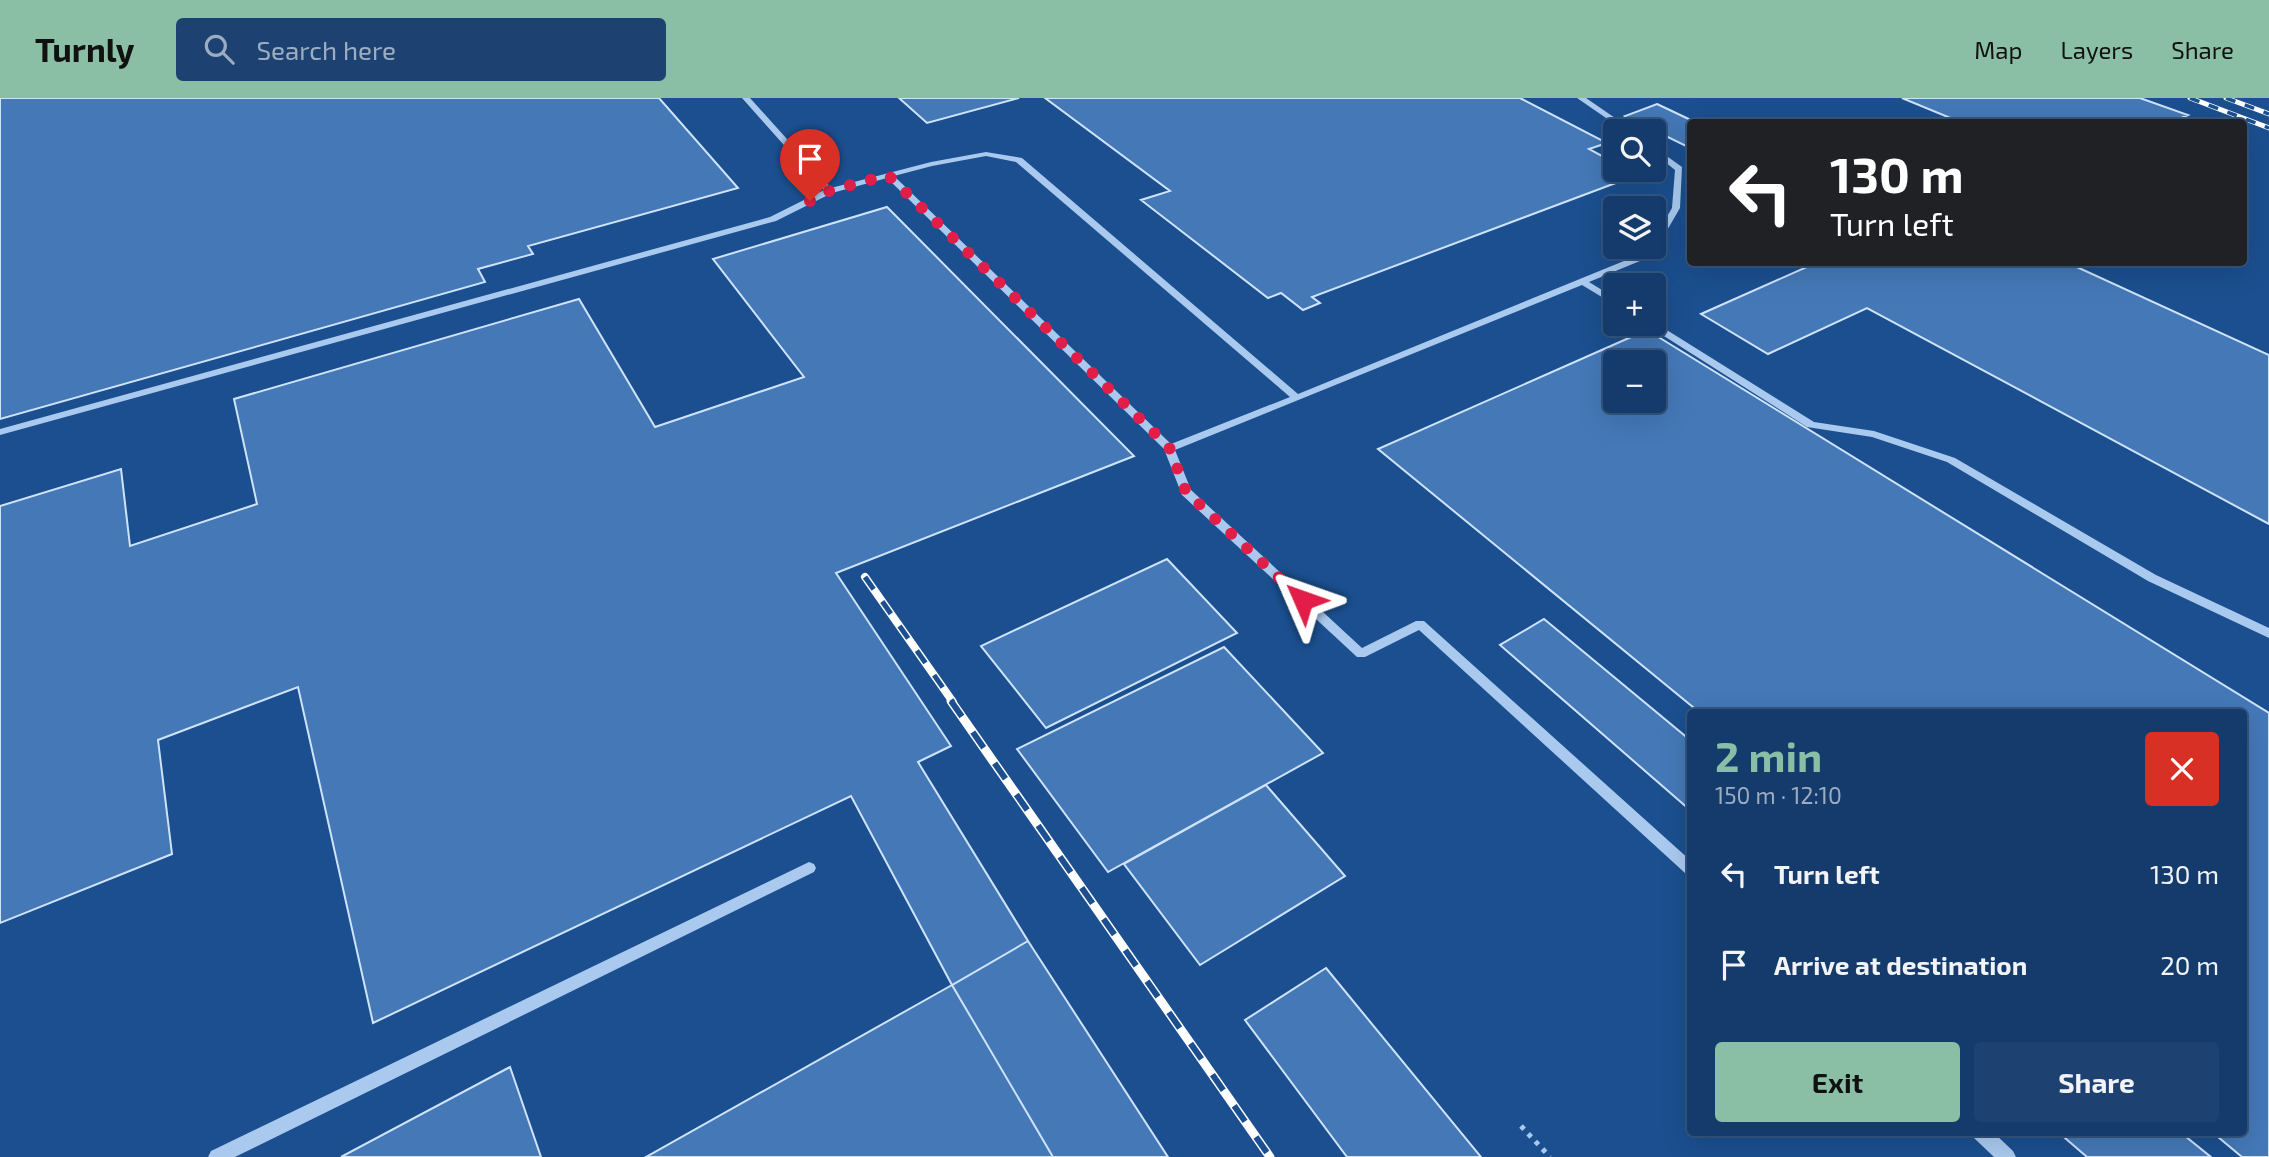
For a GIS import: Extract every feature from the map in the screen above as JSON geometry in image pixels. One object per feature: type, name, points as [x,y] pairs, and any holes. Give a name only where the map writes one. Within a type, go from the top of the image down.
[{"type":"lane","points":[[746,98],[829,191]]},
{"type":"lane","points":[[1581,98],[1612,119]]},
{"type":"lane","points":[[0,432],[773,219],[829,191],[986,154],[1018,160],[1297,398]]},
{"type":"lane","points":[[1666,159],[1679,169],[1676,208],[1666,225]]},
{"type":"lane","points":[[888,175],[1169,447],[1186,492],[1361,654],[1420,624],[1687,866]]},
{"type":"lane","points":[[1169,447],[1297,398],[1637,259]]},
{"type":"lane","points":[[1582,281],[1603,294]]},
{"type":"lane","points":[[1666,334],[1811,425],[1874,434],[1951,460],[2152,578],[2269,633]]},
{"type":"lane","points":[[217,1157],[810,868]]},
{"type":"lane","points":[[1984,1136],[2007,1157]]},
{"type":"path","points":[[1521,1126],[1550,1157]]},
{"type":"building","points":[[0,98],[659,98],[738,188],[528,246],[533,254],[478,269],[485,282],[0,419]]},
{"type":"building","points":[[899,98],[1019,98],[927,123]]},
{"type":"building","points":[[1045,98],[1520,98],[1603,141],[1603,144],[1589,149],[1603,157],[1603,182],[1618,182],[1312,297],[1320,303],[1303,310],[1281,293],[1268,298],[1141,200],[1170,191]]},
{"type":"building","points":[[1902,98],[2140,98],[2188,115],[2179,119],[1953,119]]},
{"type":"building","points":[[1657,104],[1689,119],[1687,147],[1666,136],[1666,119],[1631,119],[1625,116]]},
{"type":"building","points":[[887,207],[1134,456],[836,573],[951,746],[918,762],[1028,941],[952,985],[851,796],[373,1023],[298,687],[158,740],[172,854],[0,923],[0,506],[121,469],[130,546],[257,504],[234,399],[579,299],[655,427],[804,377],[713,259]]},
{"type":"building","points":[[1809,266],[2075,266],[2269,355],[2269,524],[1867,308],[1768,354],[1701,314]]},
{"type":"building","points":[[1633,336],[1657,336],[2269,713],[2269,1157],[2242,1157],[2217,1136],[2247,1136],[2247,709],[1695,709],[1378,449]]},
{"type":"building","points":[[1167,559],[1237,633],[1046,728],[981,646]]},
{"type":"building","points":[[1544,619],[1687,738],[1687,807],[1500,645]]},
{"type":"building","points":[[1224,647],[1323,753],[1108,872],[1017,749]]},
{"type":"building","points":[[1266,785],[1345,876],[1200,965],[1124,864]]},
{"type":"building","points":[[1028,941],[1168,1157],[1053,1157],[952,985]]},
{"type":"building","points":[[1326,968],[1481,1157],[1347,1157],[1245,1020]]},
{"type":"building","points":[[952,985],[1053,1157],[646,1157]]},
{"type":"building","points":[[510,1067],[541,1157],[341,1157]]},
{"type":"building","points":[[2063,1136],[2185,1136],[2211,1157],[2087,1157]]},
{"type":"railway","points":[[2190,98],[2245,119]]},
{"type":"railway","points":[[2226,98],[2269,114]]},
{"type":"railway","points":[[2247,120],[2269,128]]},
{"type":"railway","points":[[865,577],[953,702]]},
{"type":"railway","points":[[951,701],[1270,1157]]},
{"type":"route","points":[[810,201],[829,191],[888,175],[1169,447],[1186,492],[1303,600]]}]
